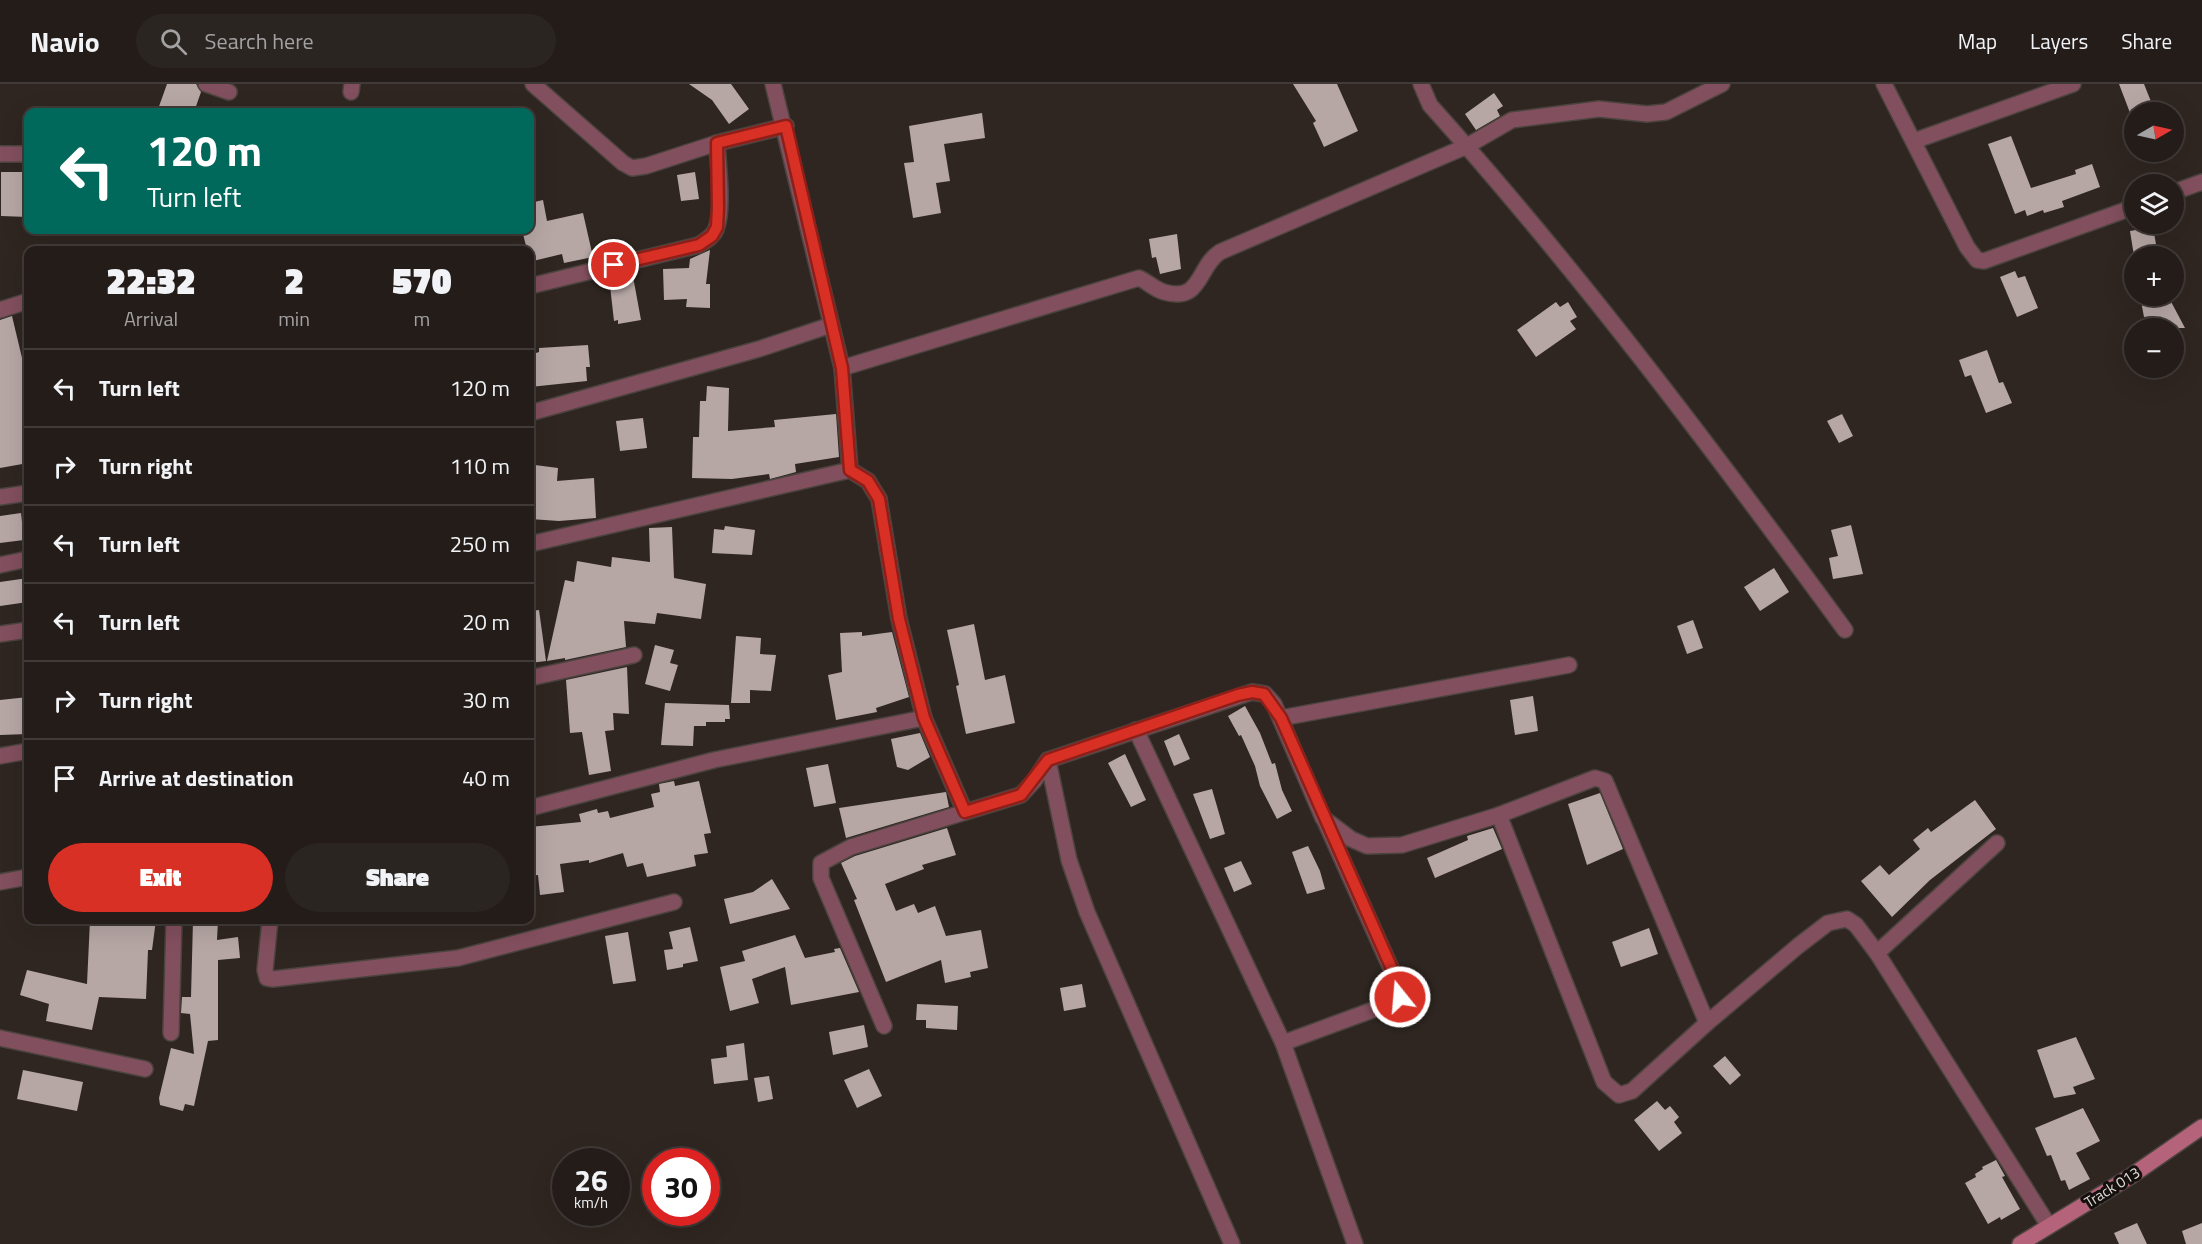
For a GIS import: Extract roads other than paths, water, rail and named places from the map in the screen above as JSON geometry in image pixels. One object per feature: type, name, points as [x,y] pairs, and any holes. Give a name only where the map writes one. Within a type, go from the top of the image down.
[{"type":"street","points":[[207,84],[229,92]]},
{"type":"street","points":[[533,84],[623,163],[632,168],[786,126]]},
{"type":"street","points":[[773,84],[786,126],[842,368],[850,470]]},
{"type":"street","points":[[1421,84],[1430,105],[1570,268],[1727,470],[1845,630]]},
{"type":"street","points":[[842,368],[1139,278],[1166,293],[1179,294],[1189,291],[1198,285],[1207,264],[1220,252],[1467,146],[1505,123],[1522,118],[1599,109],[1647,114],[1666,112],[1722,84]]},
{"type":"street","points":[[1884,84],[1966,248],[1977,260],[1984,261],[2124,211]]},
{"type":"street","points":[[1914,141],[2073,84]]},
{"type":"street","points":[[534,285],[699,245],[712,236],[717,227],[717,143]]},
{"type":"street","points":[[0,154],[24,154]]},
{"type":"street","points":[[2184,188],[2202,182]]},
{"type":"street","points":[[0,310],[24,302]]},
{"type":"street","points":[[534,412],[759,349],[831,325]]},
{"type":"street","points":[[534,543],[850,470],[868,481],[879,499],[899,619],[924,718],[965,812]]},
{"type":"street","points":[[0,497],[24,494]]},
{"type":"street","points":[[0,565],[24,561]]},
{"type":"street","points":[[0,634],[24,631]]},
{"type":"street","points":[[534,677],[634,655]]},
{"type":"street","points":[[1281,718],[1569,664]]},
{"type":"street","points":[[884,1026],[819,868],[828,858],[851,847],[912,826],[1021,795],[1048,760],[1252,692],[1264,694],[1269,698],[1281,718],[1323,818],[1402,993],[1397,1001],[1283,1043]]},
{"type":"street","points":[[534,807],[714,760],[924,718]]},
{"type":"street","points":[[1137,730],[1283,1043],[1355,1244]]},
{"type":"street","points":[[0,756],[24,752]]},
{"type":"street","points":[[1048,760],[1070,860],[1083,901],[1232,1244]]},
{"type":"street","points":[[1323,818],[1351,839],[1367,846],[1383,847],[1402,844],[1499,814],[1595,778],[1605,781],[1707,1023]]},
{"type":"street","points":[[1499,814],[1604,1082],[1612,1091],[1618,1095],[1632,1091],[1707,1023],[1798,946],[1834,920],[1851,920],[1876,952],[2049,1226]]},
{"type":"street","points":[[1876,952],[1997,843]]},
{"type":"street","points":[[0,882],[24,878]]},
{"type":"street","points":[[270,924],[265,970],[267,978],[273,979],[458,958],[674,902]]},
{"type":"street","points":[[171,1033],[174,924]]},
{"type":"street","points":[[0,1038],[145,1069]]},
{"type":"street","name":"Track 013","points":[[2020,1244],[2131,1176],[2202,1127]]}]
